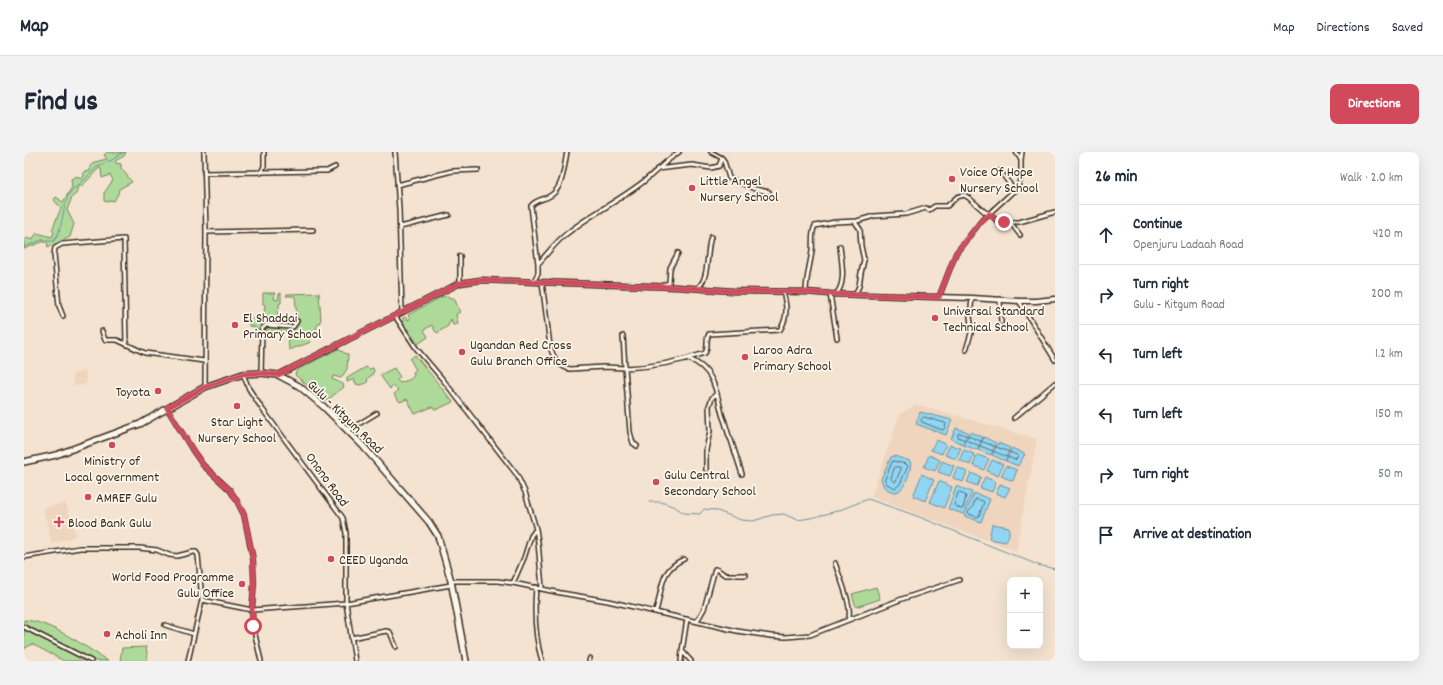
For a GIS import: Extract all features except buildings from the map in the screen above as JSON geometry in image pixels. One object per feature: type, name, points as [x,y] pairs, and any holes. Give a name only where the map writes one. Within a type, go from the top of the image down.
[{"type":"main road","name":"Gulu - Kitgum Road","points":[[24,462],[56,455],[140,424],[205,387],[243,374],[261,373],[278,375],[299,386],[314,398],[363,446],[429,522],[438,536],[452,583],[466,661]]},
{"type":"street","points":[[204,152],[206,232],[205,387]]},
{"type":"street","points":[[261,173],[264,166],[264,152]]},
{"type":"street","points":[[395,152],[400,227],[402,312]]},
{"type":"street","points":[[534,281],[538,273],[538,264],[531,206],[534,202],[548,197],[556,191],[560,183],[567,152]]},
{"type":"street","points":[[538,264],[556,242],[590,216],[639,185],[666,161],[679,152]]},
{"type":"street","points":[[711,152],[722,158],[726,164],[726,172],[729,178],[755,189],[769,192]]},
{"type":"street","points":[[1016,152],[1021,160]]},
{"type":"street","points":[[939,297],[956,253],[982,220],[1015,191],[1020,182],[1022,152]]},
{"type":"street","points":[[657,169],[692,165],[714,167],[719,166],[722,158]]},
{"type":"street","points":[[204,173],[321,171],[335,167]]},
{"type":"street","points":[[397,185],[452,171],[478,170]]},
{"type":"street","points":[[1000,171],[1015,191]]},
{"type":"street","points":[[806,292],[814,227],[835,222],[855,222],[874,216],[906,214],[926,208],[929,210],[935,206],[947,206],[958,197],[964,196],[967,196],[974,201],[996,220],[1019,222],[1055,212]]},
{"type":"street","points":[[400,227],[449,215]]},
{"type":"street","points":[[855,222],[860,229],[864,260],[859,286],[855,295]]},
{"type":"street","points":[[1010,222],[1020,235]]},
{"type":"street","points":[[206,232],[313,230]]},
{"type":"street","points":[[695,289],[701,286],[704,281],[708,243],[711,237]]},
{"type":"street","points":[[63,316],[59,306],[54,254],[55,248],[62,244],[124,239],[126,344]]},
{"type":"street","points":[[833,294],[840,290],[842,279],[840,246]]},
{"type":"street","points":[[660,286],[669,282],[670,268],[678,253]]},
{"type":"street","points":[[460,256],[460,283]]},
{"type":"street","points":[[278,375],[460,283],[481,280],[660,286],[733,291],[1000,299],[1019,301],[1055,299]]},
{"type":"street","points":[[542,282],[552,353],[559,364],[570,369],[604,367],[625,368],[688,359],[705,353],[707,349],[707,336],[709,334],[780,330],[787,313],[783,292]]},
{"type":"street","points":[[833,294],[836,338]]},
{"type":"street","points":[[966,350],[972,330],[970,317],[972,298]]},
{"type":"street","points":[[1000,299],[1002,323]]},
{"type":"street","points":[[1019,301],[1055,360]]},
{"type":"street","points":[[395,316],[416,348],[444,381],[517,475],[525,492],[536,529],[542,588]]},
{"type":"street","points":[[261,373],[262,329],[266,325],[290,327],[296,324],[297,321]]},
{"type":"street","points":[[102,331],[105,340],[117,340],[145,353],[204,361]]},
{"type":"street","points":[[623,336],[630,432],[633,443],[637,446]]},
{"type":"street","points":[[688,359],[700,364],[710,374],[728,431],[728,437],[731,440],[742,474]]},
{"type":"street","name":"Onono Road","points":[[243,374],[249,389],[263,410],[342,518],[346,533],[346,603],[350,638],[355,661]]},
{"type":"street","points":[[1014,418],[1055,383]]},
{"type":"street","points":[[706,470],[706,450],[710,431],[709,406],[712,398],[717,393]]},
{"type":"street","points":[[167,408],[203,465],[230,490],[244,515],[253,559],[253,626],[261,661]]},
{"type":"street","points":[[347,431],[377,414]]},
{"type":"street","points":[[513,583],[524,558],[531,536],[536,529]]},
{"type":"street","points":[[24,557],[80,548],[139,548],[157,550],[177,556],[196,552],[198,555],[202,600],[188,661]]},
{"type":"street","points":[[656,611],[666,573],[672,566],[684,559]]},
{"type":"street","points":[[835,563],[849,608],[850,614],[848,620]]},
{"type":"street","points":[[697,621],[704,609],[716,569],[725,575],[746,575]]},
{"type":"street","points":[[202,600],[252,610],[346,603],[452,583],[497,581],[608,601],[757,635],[786,637],[810,635],[902,599],[959,580]]},
{"type":"street","points":[[536,587],[537,644],[542,661]]},
{"type":"street","points":[[681,661],[686,619]]},
{"type":"street","points":[[165,625],[194,634]]},
{"type":"street","points":[[24,627],[91,661]]},
{"type":"street","points":[[350,638],[386,631],[392,634],[396,647]]},
{"type":"street","points":[[682,651],[691,661]]},
{"type":"shaded area","points":[[85,371],[87,384],[74,386],[72,374]]},
{"type":"shaded area","points":[[916,404],[1037,439],[1016,551],[871,497],[900,414]]},
{"type":"shaded area","name":"Blood Bank Gulu","points":[[66,503],[76,536],[52,544],[43,508]]},
{"type":"green space","points":[[108,152],[126,152],[124,156],[115,161],[116,163],[121,164],[121,168],[132,182],[119,189],[114,201],[104,201],[104,193],[113,180],[110,175],[102,178],[101,169],[99,168],[83,185],[77,188],[77,193],[72,197],[67,210],[74,224],[70,237],[48,247],[47,242],[42,242],[24,249],[24,240],[27,238],[32,240],[37,233],[52,237],[54,232],[52,230],[61,208],[54,200],[56,197],[63,202],[72,187],[71,179],[77,176],[81,179],[84,176],[83,172],[90,171],[90,166],[95,162],[107,159],[104,155]]},
{"type":"green space","points":[[263,293],[275,293],[274,299],[278,300],[279,294],[281,293],[281,303],[279,304],[279,309],[277,311],[279,319],[293,320],[297,317],[295,297],[286,296],[287,294],[319,293],[321,320],[317,326],[316,332],[309,335],[311,342],[289,350],[288,332],[266,331],[266,329],[255,330],[255,327],[249,326],[249,320],[253,319],[257,314],[264,313],[265,305],[262,303]]},
{"type":"green space","points":[[443,296],[454,298],[460,312],[456,314],[458,324],[453,325],[451,319],[448,326],[437,333],[432,325],[424,330],[428,337],[418,344],[403,323],[403,318],[405,317],[408,320],[410,319],[408,315]]},
{"type":"green space","points":[[338,349],[348,355],[347,369],[341,378],[333,376],[332,379],[343,384],[344,387],[326,401],[295,375],[297,370]]},
{"type":"green space","points":[[415,355],[453,402],[436,410],[432,407],[415,414],[407,399],[400,402],[394,395],[398,389],[392,386],[390,389],[380,375],[394,368],[400,377],[397,380],[400,383],[411,379],[414,375],[413,372],[416,370],[410,359]]},
{"type":"green space","points":[[366,367],[369,369],[373,368],[374,371],[368,378],[367,383],[360,385],[356,384],[354,379],[347,382],[347,378]]},
{"type":"green space","points":[[876,587],[880,599],[856,607],[852,594]]},
{"type":"green space","points":[[24,620],[34,621],[56,630],[79,642],[108,661],[64,661],[32,644],[24,649]]},
{"type":"green space","points":[[146,647],[148,661],[120,661],[122,648]]},
{"type":"water","points":[[920,412],[952,420],[946,435],[916,424]]},
{"type":"water","points":[[956,428],[968,432],[963,444],[951,439]]},
{"type":"water","points":[[970,432],[983,437],[977,450],[963,445]]},
{"type":"water","points":[[984,437],[996,443],[991,455],[978,450]]},
{"type":"water","points":[[936,440],[946,444],[942,454],[931,450]]},
{"type":"water","points":[[998,443],[1010,448],[1005,461],[992,455]]},
{"type":"water","points":[[950,445],[961,448],[956,459],[945,455]]},
{"type":"water","points":[[1012,448],[1025,454],[1018,466],[1006,461]]},
{"type":"water","points":[[964,450],[974,454],[970,465],[959,460]]},
{"type":"water","points":[[929,455],[940,460],[935,471],[924,467]]},
{"type":"water","points":[[977,455],[989,459],[984,470],[973,465]]},
{"type":"water","points":[[894,456],[910,461],[911,464],[904,486],[899,491],[893,492],[884,487],[881,479],[891,457]]},
{"type":"water","points":[[992,460],[1003,464],[998,476],[987,471]]},
{"type":"water","points":[[942,461],[954,466],[950,476],[938,472]]},
{"type":"water","points":[[1006,466],[1017,470],[1013,481],[1001,476]]},
{"type":"water","points":[[957,467],[967,472],[963,482],[953,478]]},
{"type":"water","points":[[971,473],[981,477],[977,486],[967,482]]},
{"type":"water","points":[[922,474],[934,480],[925,501],[913,496]]},
{"type":"water","points":[[985,477],[996,482],[992,492],[980,488]]},
{"type":"water","points":[[939,481],[952,487],[944,508],[930,502]]},
{"type":"water","points":[[1000,484],[1010,488],[1005,497],[996,493]]},
{"type":"water","points":[[956,486],[972,492],[963,514],[948,509]]},
{"type":"water","points":[[974,493],[990,499],[981,522],[964,516]]},
{"type":"water","points":[[992,524],[1009,527],[1009,535],[1006,542],[989,539]]},
{"type":"waterway","points":[[24,247],[44,239],[54,241],[59,231],[66,201],[71,191],[98,166],[112,160],[124,152]]},
{"type":"waterway","points":[[649,502],[661,502],[675,507],[684,513],[700,514],[704,509],[715,510],[741,520],[753,521],[772,515],[784,514],[797,520],[811,518],[837,511],[868,499],[917,516],[1038,565],[1055,569]]},
{"type":"place","name":"Voice Of Hope Nursery School","points":[[952,179]]},
{"type":"place","name":"Little Angel Nursery School","points":[[692,188]]},
{"type":"place","name":"Universal Standard Technical School","points":[[935,318]]},
{"type":"place","name":"El Shaddai Primary School","points":[[235,325]]},
{"type":"place","name":"Ugandan Red Cross Gulu Branch Office","points":[[462,352]]},
{"type":"place","name":"Laroo Adra Primary School","points":[[745,357]]},
{"type":"place","name":"Toyota","points":[[158,391]]},
{"type":"place","name":"Star Light Nursery School","points":[[237,406]]},
{"type":"place","name":"Ministry of Local government","points":[[112,445]]},
{"type":"place","name":"Gulu Central Secondary School","points":[[656,482]]},
{"type":"place","name":"AMREF Gulu","points":[[88,497]]},
{"type":"place","name":"Blood Bank Gulu","points":[[59,522]]},
{"type":"place","name":"CEED Uganda","points":[[331,559]]},
{"type":"place","name":"World Food Programme Gulu Office","points":[[242,584]]},
{"type":"place","name":"Acholi Inn","points":[[107,634]]},
{"type":"route","points":[[253,626],[253,559],[244,515],[230,490],[203,465],[167,408],[205,387],[243,374],[261,373],[278,375],[460,283],[468,281],[534,281],[660,286],[733,291],[939,297],[956,253],[968,240],[982,220],[990,214],[996,220],[1004,222]]}]
